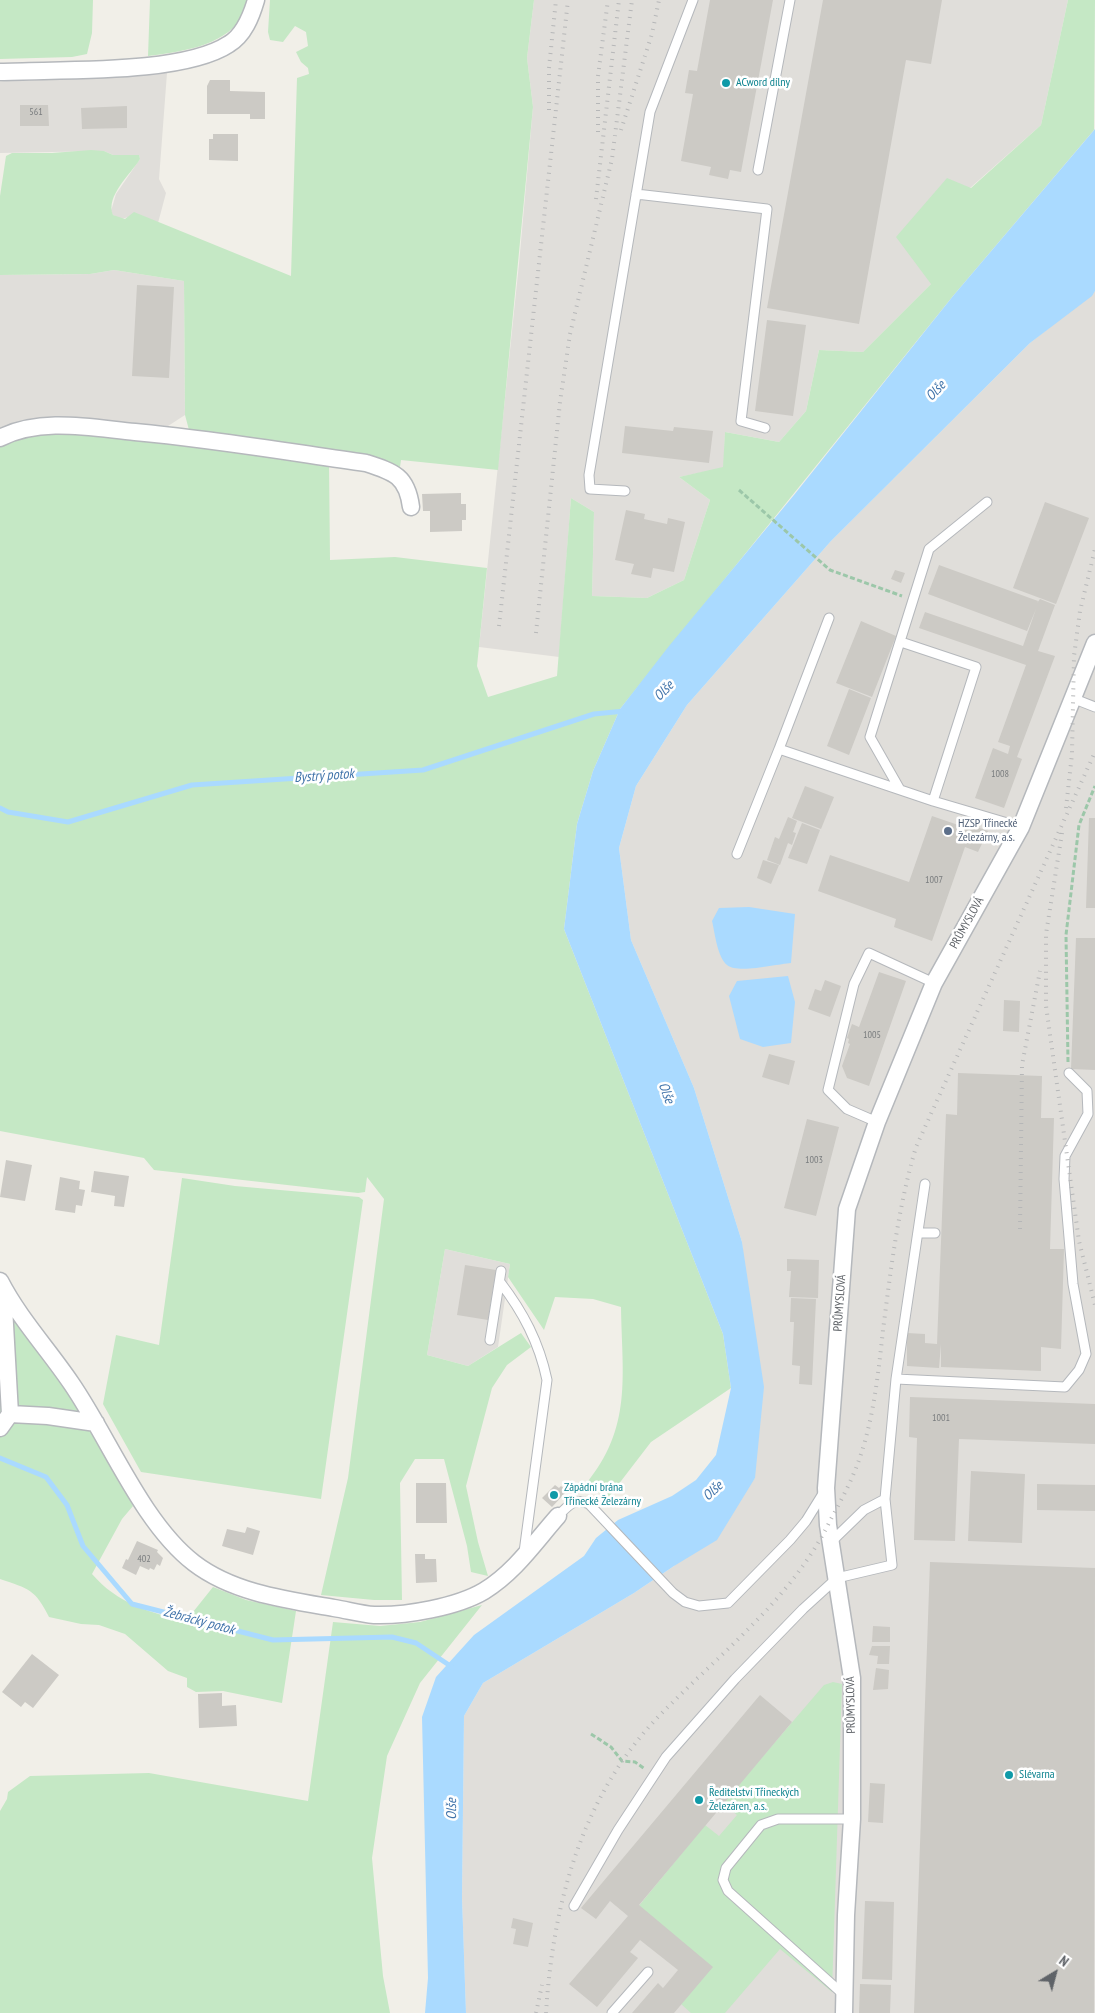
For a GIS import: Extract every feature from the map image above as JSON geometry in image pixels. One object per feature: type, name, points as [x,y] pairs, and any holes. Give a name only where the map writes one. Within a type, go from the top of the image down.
[{"type":"street","points":[[0,72],[152,66],[210,53],[229,44],[242,32],[256,0]]},
{"type":"street","points":[[0,438],[32,428],[76,426],[198,438],[366,463],[386,469],[400,478],[409,489],[412,507]]},
{"type":"street","name":"PRŮMYSLOVÁ","points":[[844,2013],[846,1915],[852,1819],[852,1678],[831,1542],[826,1488],[847,1209],[877,1122],[934,983],[1021,827],[1095,643]]},
{"type":"street","points":[[1,1284],[33,1332],[72,1383],[140,1497],[176,1546],[195,1564],[223,1580],[253,1591],[288,1600],[374,1615],[424,1610],[462,1601],[483,1592],[510,1573],[558,1516]]},
{"type":"street","points":[[0,1428],[10,1414],[1,1284]]},
{"type":"street","points":[[10,1414],[48,1416],[96,1423]]},
{"type":"lane","points":[[625,491],[590,489],[589,475],[650,112],[693,0]]},
{"type":"lane","points":[[758,170],[790,0]]},
{"type":"lane","points":[[636,194],[767,209],[741,421],[765,428]]},
{"type":"lane","points":[[899,788],[870,737],[929,549],[987,502]]},
{"type":"lane","points":[[737,854],[829,618]]},
{"type":"lane","points":[[901,642],[976,667],[933,801]]},
{"type":"lane","points":[[1072,698],[1095,707]]},
{"type":"lane","points":[[779,749],[933,801],[1021,827]]},
{"type":"lane","points":[[877,1122],[847,1109],[828,1090],[854,984],[869,953],[934,983]]},
{"type":"lane","points":[[896,1379],[1065,1387],[1080,1370],[1086,1354],[1073,1284],[1064,1179],[1065,1156],[1088,1114],[1087,1091],[1069,1073]]},
{"type":"lane","points":[[574,1906],[618,1830],[666,1757],[735,1679],[803,1609],[837,1578],[892,1564],[885,1499],[896,1379],[925,1184]]},
{"type":"lane","points":[[918,1233],[935,1233]]},
{"type":"lane","points":[[490,1340],[501,1271]]},
{"type":"lane","points":[[500,1282],[515,1302],[532,1332],[542,1355],[547,1380],[524,1555]]},
{"type":"lane","points":[[558,1516],[572,1502],[581,1501],[595,1509],[673,1593],[685,1602],[699,1606],[728,1602],[806,1521],[826,1488]]},
{"type":"lane","points":[[831,1542],[864,1510],[885,1499]]},
{"type":"lane","points":[[844,1995],[728,1891],[723,1880],[726,1868],[761,1825],[778,1819],[852,1819]]},
{"type":"lane","points":[[612,2013],[648,1972]]},
{"type":"path","points":[[739,490],[830,570],[894,593]]},
{"type":"path","points":[[1069,1073],[1065,1003],[1066,935],[1079,825],[1095,786]]},
{"type":"path","points":[[591,1734],[611,1747],[622,1761],[635,1762],[654,1775]]},
{"type":"shaded area","points":[[534,0],[1068,0],[1041,125],[970,188],[931,284],[863,352],[819,350],[806,411],[779,442],[725,432],[724,468],[679,477],[710,500],[684,580],[647,598],[592,596],[594,512],[571,498],[559,657],[479,647],[519,264],[533,107],[527,58]]},
{"type":"shaded area","points":[[167,73],[159,179],[166,193],[158,223],[136,215],[121,219],[113,215],[111,211],[116,194],[140,159],[139,155],[113,155],[104,151],[0,153],[0,82],[36,76]]},
{"type":"shaded area","points":[[114,270],[184,281],[185,415],[168,426],[50,417],[0,429],[0,275],[90,274]]},
{"type":"shaded area","points":[[1095,291],[1095,2013],[466,2013],[462,1898],[464,1716],[483,1683],[634,1593],[674,1566],[755,1478],[742,1242],[694,1088],[631,940],[619,848],[636,786],[687,705],[831,541],[1030,343]]},
{"type":"shaded area","points":[[445,1249],[510,1264],[498,1347],[468,1366],[427,1355]]},
{"type":"green space","points":[[0,0],[93,0],[92,33],[87,54],[72,57],[0,59]]},
{"type":"green space","points":[[150,0],[248,0],[241,18],[223,36],[212,42],[186,50],[148,56]]},
{"type":"green space","points":[[270,0],[534,0],[527,58],[533,107],[498,470],[401,460],[400,467],[347,452],[189,430],[185,415],[184,281],[114,270],[90,274],[0,275],[0,196],[6,156],[12,153],[52,153],[91,150],[104,151],[113,155],[139,155],[140,159],[116,193],[111,208],[113,215],[125,219],[134,212],[291,276],[297,78],[309,74],[308,68],[301,62],[296,52],[308,46],[306,32],[295,26],[283,42],[270,40],[268,32]]},
{"type":"green space","points":[[1068,0],[1095,0],[1094,130],[953,296],[620,709],[593,771],[577,824],[564,929],[723,1334],[731,1388],[651,1442],[608,1498],[585,1485],[600,1464],[611,1443],[618,1422],[623,1379],[621,1307],[593,1299],[555,1297],[544,1330],[508,1277],[510,1264],[445,1249],[427,1355],[468,1366],[521,1333],[531,1347],[507,1365],[492,1388],[466,1486],[478,1542],[488,1576],[471,1572],[467,1546],[444,1459],[415,1459],[400,1483],[402,1600],[374,1600],[321,1595],[348,1478],[384,1199],[367,1177],[365,1192],[358,1193],[154,1170],[144,1158],[0,1131],[0,445],[30,434],[78,430],[329,462],[330,560],[395,557],[487,568],[477,666],[488,697],[557,676],[571,498],[594,512],[592,596],[647,598],[684,580],[710,500],[679,477],[723,467],[725,432],[779,442],[806,411],[819,350],[863,352],[931,284],[896,237],[947,178],[971,188],[1041,125]]},
{"type":"green space","points":[[182,1178],[235,1186],[359,1197],[363,1200],[321,1499],[141,1472],[103,1404],[116,1335],[159,1345]]},
{"type":"green space","points":[[0,1298],[65,1389],[109,1457],[133,1506],[122,1519],[92,1574],[112,1593],[134,1605],[185,1622],[213,1587],[246,1600],[296,1611],[282,1703],[223,1691],[196,1692],[187,1687],[187,1678],[168,1671],[125,1634],[99,1625],[81,1624],[49,1617],[40,1601],[30,1591],[0,1579]]},
{"type":"green space","points":[[482,1605],[420,1683],[387,1756],[372,1858],[383,1976],[390,2013],[0,2013],[0,1811],[7,1799],[8,1792],[30,1776],[149,1773],[308,1801],[333,1622],[380,1626],[420,1622]]},
{"type":"green space","points":[[833,1682],[842,1684],[832,1992],[780,1949],[725,2013],[691,2013],[681,2004],[711,1968],[638,1907],[705,1825],[719,1836],[737,1815],[723,1803],[824,1685]]},
{"type":"water","name":"Olše","points":[[1095,129],[1095,291],[1092,296],[1030,343],[831,541],[687,705],[636,786],[619,848],[631,940],[694,1088],[742,1242],[764,1387],[755,1478],[717,1540],[634,1593],[483,1683],[464,1716],[462,1898],[466,2013],[425,2013],[428,1978],[422,1717],[436,1677],[474,1635],[584,1556],[596,1538],[618,1520],[672,1496],[696,1480],[716,1455],[731,1388],[723,1334],[564,929],[577,824],[593,771],[620,709],[669,646],[794,495],[953,296]]},
{"type":"water","points":[[749,907],[795,914],[791,963],[740,969],[732,968],[724,961],[715,938],[712,921],[719,908]]},
{"type":"water","points":[[788,976],[795,1002],[791,1043],[763,1047],[740,1039],[729,996],[737,981]]},
{"type":"building","name":"ACword dílny","points":[[710,0],[773,0],[741,172],[730,170],[728,179],[709,175],[711,167],[681,161],[693,94],[685,93],[689,70],[697,71]]},
{"type":"building","points":[[823,0],[942,0],[931,64],[906,60],[859,324],[767,308]]},
{"type":"building","points":[[210,80],[230,80],[230,91],[265,92],[265,119],[250,119],[250,114],[207,114],[207,86]]},
{"type":"building","points":[[20,105],[48,105],[49,126],[20,126]]},
{"type":"building","points":[[127,106],[127,128],[82,129],[81,108]]},
{"type":"building","points":[[213,134],[238,134],[238,161],[209,160],[209,139],[213,139]]},
{"type":"building","points":[[137,285],[174,287],[169,378],[132,376]]},
{"type":"building","points":[[767,320],[806,325],[793,416],[755,411]]},
{"type":"building","points":[[625,426],[673,431],[674,427],[713,431],[709,463],[622,453]]},
{"type":"building","points":[[461,493],[461,504],[466,504],[466,520],[462,520],[462,531],[430,532],[430,511],[423,511],[422,494]]},
{"type":"building","points":[[1045,502],[1089,518],[1056,604],[1013,588]]},
{"type":"building","points":[[626,510],[645,514],[644,519],[667,524],[668,518],[685,522],[674,572],[653,568],[651,578],[631,574],[634,564],[615,560]]},
{"type":"building","points":[[939,565],[1038,601],[1037,603],[1040,599],[1055,605],[1038,651],[1055,656],[1017,757],[1022,759],[1004,808],[975,798],[993,748],[1008,754],[1010,746],[998,742],[1026,665],[919,628],[925,612],[1023,646],[1036,609],[1027,631],[928,594]]},
{"type":"building","points":[[895,570],[905,573],[901,583],[891,579]]},
{"type":"building","points":[[861,621],[896,636],[872,697],[836,683]]},
{"type":"building","points":[[849,689],[871,698],[849,755],[827,746]]},
{"type":"building","points":[[805,786],[834,797],[821,829],[792,818]]},
{"type":"building","points":[[932,816],[964,827],[965,823],[988,831],[978,852],[965,847],[932,941],[894,927],[896,919],[818,891],[830,855],[909,882]]},
{"type":"building","points":[[788,817],[797,821],[793,832],[796,833],[792,845],[788,843],[780,865],[767,860],[775,837],[779,839]]},
{"type":"building","points":[[1089,818],[1095,818],[1095,908],[1086,908]]},
{"type":"building","points":[[802,823],[820,830],[807,864],[788,858]]},
{"type":"building","points":[[763,860],[779,865],[771,884],[757,878]]},
{"type":"building","points":[[1076,938],[1095,938],[1095,1070],[1071,1069]]},
{"type":"building","points":[[879,972],[906,981],[869,1086],[847,1078],[842,1066],[850,1044],[847,1038],[852,1024],[859,1027]]},
{"type":"building","points":[[825,980],[841,986],[830,1017],[808,1009],[815,989],[821,991]]},
{"type":"building","points":[[1004,1000],[1020,1001],[1019,1032],[1003,1031]]},
{"type":"building","points":[[769,1054],[795,1061],[789,1085],[762,1077]]},
{"type":"building","points":[[958,1073],[1042,1076],[1041,1118],[1054,1118],[1050,1249],[1064,1249],[1061,1349],[1041,1347],[1041,1371],[941,1367],[941,1344],[939,1368],[907,1366],[907,1333],[925,1334],[925,1343],[937,1344],[946,1114],[957,1115]]},
{"type":"building","points":[[807,1119],[839,1127],[816,1216],[784,1208]]},
{"type":"building","points":[[6,1160],[32,1165],[25,1201],[0,1197]]},
{"type":"building","points":[[94,1171],[129,1176],[124,1207],[114,1206],[115,1196],[91,1192]]},
{"type":"building","points":[[60,1177],[80,1181],[79,1189],[85,1190],[82,1206],[76,1205],[75,1213],[55,1210]]},
{"type":"building","points":[[787,1259],[819,1260],[818,1298],[789,1297],[791,1271],[787,1271]]},
{"type":"building","points":[[465,1265],[496,1270],[488,1320],[457,1315]]},
{"type":"building","points":[[791,1298],[816,1299],[812,1385],[799,1384],[800,1366],[792,1365],[794,1322],[790,1322]]},
{"type":"building","points":[[910,1397],[1095,1404],[1095,1444],[959,1439],[955,1541],[914,1540],[917,1438],[909,1437]]},
{"type":"building","points":[[971,1471],[1025,1474],[1022,1543],[968,1541]]},
{"type":"building","points":[[416,1483],[446,1483],[447,1523],[416,1523]]},
{"type":"building","points":[[1037,1484],[1095,1485],[1095,1511],[1037,1510]]},
{"type":"building","name":"Zápádní brána Třinecké Železárny","points":[[555,1485],[559,1488],[561,1486],[567,1491],[552,1507],[542,1498]]},
{"type":"building","points":[[247,1527],[260,1531],[253,1555],[222,1546],[227,1529],[245,1533]]},
{"type":"building","points":[[137,1541],[158,1550],[157,1552],[163,1558],[160,1566],[157,1564],[154,1570],[140,1566],[136,1575],[122,1568]]},
{"type":"building","points":[[415,1554],[425,1554],[425,1559],[436,1559],[437,1582],[416,1583]]},
{"type":"building","name":"Slévarna","points":[[930,1562],[1095,1568],[1094,2013],[914,2013]]},
{"type":"building","points":[[873,1626],[890,1627],[890,1642],[872,1642]]},
{"type":"building","points":[[872,1646],[890,1646],[889,1664],[877,1664],[878,1656],[869,1655]]},
{"type":"building","points":[[32,1654],[59,1675],[33,1708],[25,1702],[21,1707],[2,1692]]},
{"type":"building","points":[[876,1668],[889,1670],[888,1689],[873,1690]]},
{"type":"building","points":[[222,1693],[222,1706],[236,1705],[237,1726],[199,1728],[198,1694]]},
{"type":"building","points":[[760,1695],[792,1722],[639,1905],[713,1967],[674,2013],[632,2013],[658,1983],[663,1988],[678,1970],[640,1940],[630,1952],[638,1958],[597,2007],[569,1984],[628,1916],[610,1901],[596,1919],[581,1908]]},
{"type":"building","points":[[870,1783],[885,1784],[883,1823],[868,1822]]},
{"type":"building","points":[[865,1901],[894,1902],[892,1980],[862,1979]]},
{"type":"building","points":[[513,1918],[533,1923],[528,1947],[513,1944],[516,1929],[511,1928]]},
{"type":"building","points":[[860,1984],[891,1985],[890,2013],[859,2013]]},
{"type":"waterway","name":"Bystrý potok","points":[[0,808],[8,812],[68,822],[192,785],[423,770],[594,714],[625,711]]},
{"type":"waterway","name":"Žebrácký potok","points":[[0,1458],[46,1477],[67,1505],[83,1546],[132,1604],[273,1640],[392,1637],[416,1643],[452,1667]]},
{"type":"railway","points":[[549,110],[549,68],[556,0]]},
{"type":"railway","points":[[499,626],[568,0]]},
{"type":"railway","points":[[598,132],[598,76],[608,0]]},
{"type":"railway","points":[[596,199],[619,0]]},
{"type":"railway","points":[[536,633],[560,402],[570,334],[612,159],[632,0]]},
{"type":"railway","points":[[621,130],[652,34],[659,0]]},
{"type":"railway","points":[[1066,808],[1072,754],[1074,656],[1080,611],[1095,549]]},
{"type":"railway","points":[[546,2013],[556,1930],[565,1890],[577,1850],[593,1812],[612,1776],[636,1742],[664,1711],[755,1622],[796,1575],[814,1549],[853,1475],[862,1452],[871,1418],[896,1238],[904,1193],[916,1147],[1095,752]]},
{"type":"railway","points":[[1062,833],[1046,934],[1046,1006],[1079,1241],[1095,1305]]},
{"type":"railway","points":[[1020,1229],[1022,1065],[1040,971]]},
{"type":"railway","points":[[536,2013],[542,1985]]},
{"type":"place","name":"ACword dílny","points":[[726,83]]},
{"type":"place","name":"HZSP Třinecké Železárny, a.s.","points":[[948,831]]},
{"type":"place","name":"Zápádní brána Třinecké Železárny","points":[[554,1495]]},
{"type":"place","name":"Slévarna","points":[[1009,1775]]},
{"type":"place","name":"Ředitelství Třineckých Železáren, a.s.","points":[[699,1800]]}]
